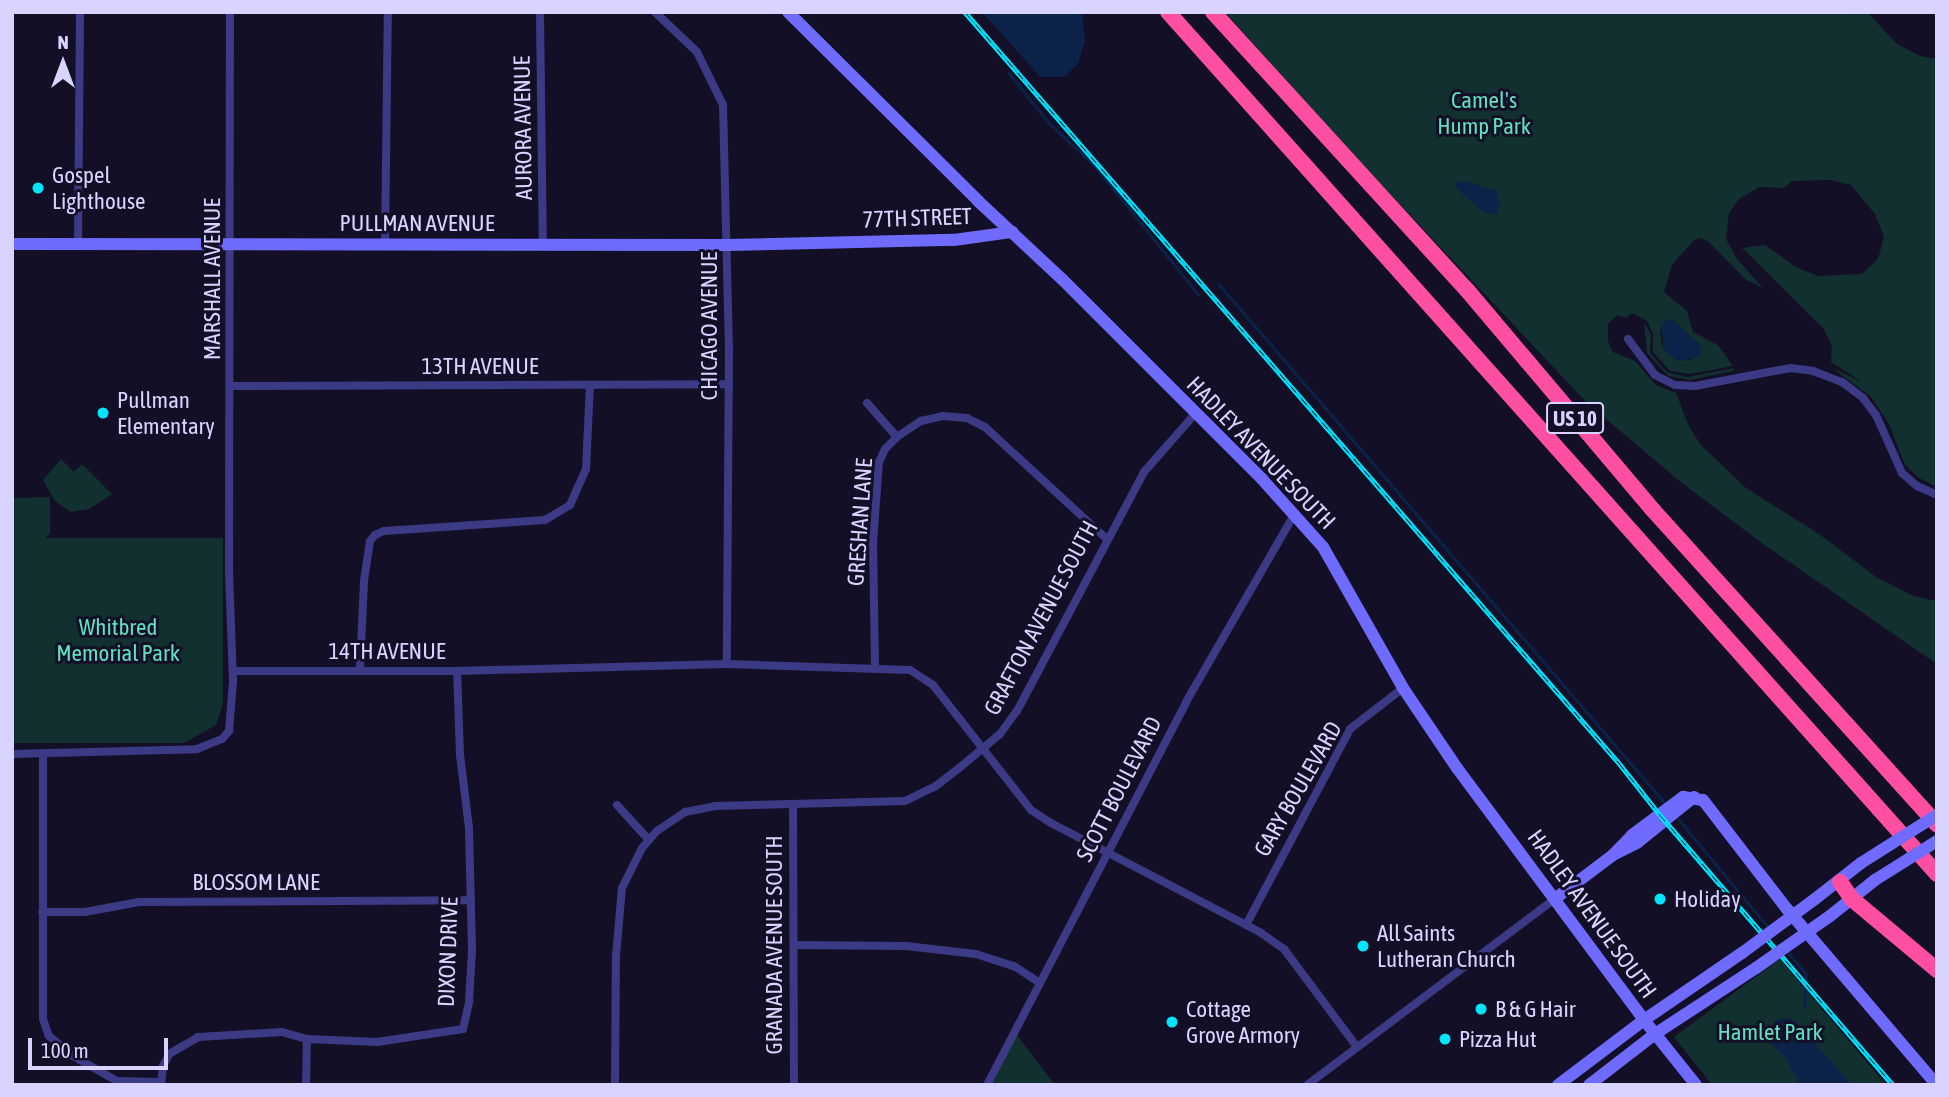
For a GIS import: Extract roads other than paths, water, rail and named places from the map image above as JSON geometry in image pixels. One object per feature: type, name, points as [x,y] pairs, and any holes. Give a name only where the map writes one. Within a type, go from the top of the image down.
[{"type":"highway","name":"US 10","points":[[1168,12],[1937,874]]},
{"type":"highway","name":"US 10","points":[[1213,12],[1467,290],[1652,509],[1937,824]]},
{"type":"highway","points":[[1840,882],[1852,899],[1937,970]]},
{"type":"street","points":[[78,244],[80,12]]},
{"type":"street","name":"MARSHALL AVENUE","points":[[230,12],[232,244],[229,574],[233,671]]},
{"type":"street","points":[[385,244],[388,12]]},
{"type":"street","name":"AURORA AVENUE","points":[[540,12],[543,243]]},
{"type":"street","name":"CHICAGO AVENUE","points":[[655,12],[697,52],[723,105],[729,384],[727,664]]},
{"type":"street","name":"HADLEY AVENUE SOUTH","points":[[788,12],[1062,279],[1323,547],[1403,688],[1457,768],[1644,1020],[1696,1085]]},
{"type":"street","name":"77TH STREET","points":[[823,242],[954,240],[1012,232]]},
{"type":"street","name":"PULLMAN AVENUE","points":[[12,244],[727,245],[823,242]]},
{"type":"street","points":[[1628,339],[1655,375],[1675,385],[1695,386],[1790,368],[1820,373],[1842,382],[1859,394],[1876,415],[1902,473],[1917,486],[1937,495]]},
{"type":"street","name":"13TH AVENUE","points":[[231,386],[729,384]]},
{"type":"street","points":[[360,668],[364,581],[370,541],[384,531],[545,520],[570,505],[586,469],[590,385]]},
{"type":"street","points":[[867,403],[897,437]]},
{"type":"street","name":"GRAFTON AVENUE SOUTH","points":[[615,1085],[615,956],[622,888],[649,840],[666,822],[685,812],[715,806],[905,801],[936,786],[1000,734],[1017,711],[1144,472],[1195,414]]},
{"type":"street","name":"GRESHAN LANE","points":[[875,667],[873,543],[879,462],[885,449],[897,437],[933,417],[967,418],[985,427],[1107,539]]},
{"type":"street","name":"SCOTT BOULEVARD","points":[[987,1085],[1186,702],[1294,515]]},
{"type":"street","name":"14TH AVENUE","points":[[233,671],[360,668],[457,671],[727,664],[895,667],[919,674],[933,685],[1031,810],[1247,925],[1284,948],[1357,1046]]},
{"type":"street","points":[[12,754],[171,752],[213,744],[229,731],[233,671]]},
{"type":"street","name":"DIXON DRIVE","points":[[161,1084],[163,1066],[169,1054],[198,1037],[282,1032],[307,1039],[377,1042],[463,1029],[469,1002],[471,900],[469,828],[460,755],[457,671]]},
{"type":"street","name":"GARY BOULEVARD","points":[[1247,925],[1350,729],[1403,688]]},
{"type":"street","points":[[43,754],[43,1019],[49,1036],[73,1056],[117,1081],[161,1084]]},
{"type":"street","points":[[1307,1085],[1614,855],[1632,835],[1683,797],[1695,797],[1703,800],[1787,909],[1937,1085]]},
{"type":"street","name":"GRANADA AVENUE SOUTH","points":[[793,804],[794,1085]]},
{"type":"street","points":[[617,805],[649,840]]},
{"type":"street","points":[[1558,1085],[1644,1020],[1840,882],[1861,863],[1937,815]]},
{"type":"street","points":[[1589,1085],[1655,1034],[1756,968],[1875,880],[1937,841]]},
{"type":"street","name":"BLOSSOM LANE","points":[[42,912],[85,912],[139,902],[471,900]]},
{"type":"street","points":[[794,945],[906,946],[976,954],[1014,966],[1039,982]]},
{"type":"street","points":[[306,1085],[307,1039]]},
{"type":"water","points":[[982,12],[1082,12],[1085,40],[1078,64],[1064,77],[1040,77]]},
{"type":"water","points":[[1466,181],[1496,191],[1500,202],[1496,215],[1485,213],[1456,188],[1457,182]]},
{"type":"water","points":[[1672,319],[1699,344],[1702,356],[1683,361],[1672,358],[1664,350],[1661,328],[1666,320]]},
{"type":"water","points":[[1790,1018],[1852,1085],[1800,1085],[1786,1058],[1769,1041],[1768,1035],[1774,1030],[1776,1020]]},
{"type":"waterway","points":[[1009,73],[1049,123],[1096,167],[1198,294]]},
{"type":"waterway","points":[[1219,284],[1665,803]]},
{"type":"waterway","points":[[1676,816],[1768,927]]},
{"type":"waterway","points":[[1787,951],[1806,974],[1805,1008]]},
{"type":"railway","points":[[965,12],[1619,763],[1660,815],[1893,1085]]},
{"type":"place","name":"Gospel Lighthouse","points":[[38,188]]},
{"type":"place","name":"Pullman Elementary","points":[[103,413]]},
{"type":"place","name":"Holiday","points":[[1660,899]]},
{"type":"place","name":"All Saints Lutheran Church","points":[[1363,946]]},
{"type":"place","name":"B & G Hair","points":[[1481,1009]]},
{"type":"place","name":"Cottage Grove Armory","points":[[1172,1022]]},
{"type":"place","name":"Pizza Hut","points":[[1445,1039]]},
{"type":"park label","name":"Camel's Hump Park","points":[[1484,113]]},
{"type":"park label","name":"Whitbred Memorial Park","points":[[118,640]]},
{"type":"park label","name":"Hamlet Park","points":[[1770,1032]]}]
